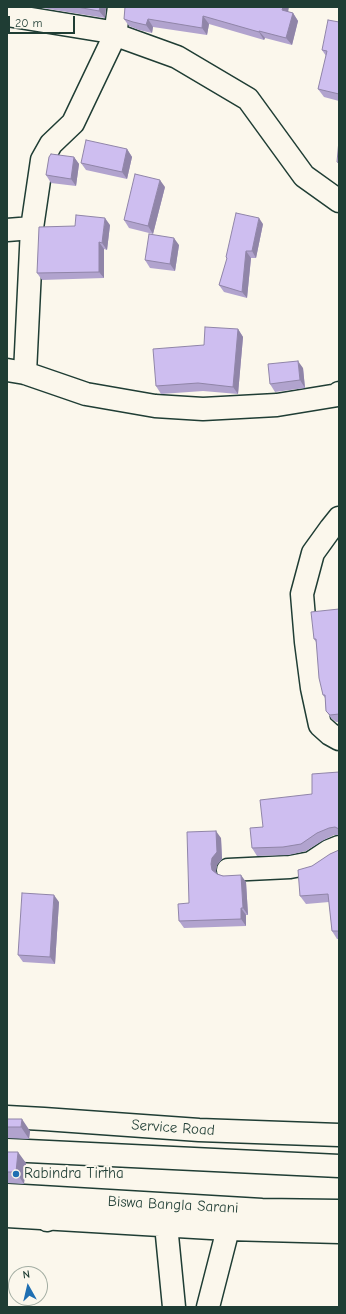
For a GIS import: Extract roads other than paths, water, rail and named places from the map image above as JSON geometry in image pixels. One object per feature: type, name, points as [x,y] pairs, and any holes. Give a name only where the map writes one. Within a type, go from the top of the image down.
[{"type":"street","points":[[118,7],[115,35],[73,123],[51,144],[42,160],[32,228],[16,372],[86,394],[155,406],[203,409],[277,405],[339,394]]},
{"type":"street","points":[[7,15],[105,31],[177,57],[248,99],[304,176],[339,201]]},
{"type":"street","points":[[7,230],[32,228]]},
{"type":"street","points":[[339,518],[313,553],[302,594],[312,688],[320,725],[330,734],[339,739]]},
{"type":"street","points":[[228,870],[290,867],[311,862],[339,847]]},
{"type":"street","name":"Service Road","points":[[7,1117],[199,1130],[339,1135]]},
{"type":"street","points":[[7,1150],[339,1166]]},
{"type":"street","name":"Biswa Bangla Sarani","points":[[7,1195],[262,1210],[339,1211]]},
{"type":"street","points":[[46,1198],[47,1220]]},
{"type":"street","points":[[7,1216],[47,1220],[228,1229],[339,1232]]},
{"type":"street","points":[[166,1225],[174,1307]]},
{"type":"street","points":[[208,1307],[228,1229]]},
{"type":"place","name":"Rabindra Tirtha","points":[[16,1174]]}]
